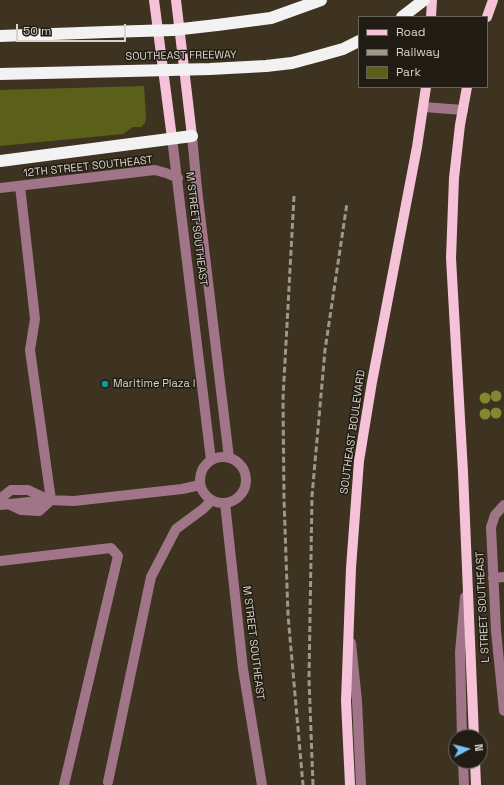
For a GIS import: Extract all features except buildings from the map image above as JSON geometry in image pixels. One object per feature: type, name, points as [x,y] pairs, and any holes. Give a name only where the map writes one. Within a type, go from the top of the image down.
[{"type":"highway","points":[[0,36],[173,30],[271,18],[321,0]]},
{"type":"highway","points":[[403,16],[424,0]]},
{"type":"highway","name":"SOUTHEAST FREEWAY","points":[[0,74],[210,70],[272,65],[292,63],[325,54],[343,49],[358,42]]},
{"type":"highway","points":[[0,161],[192,136]]},
{"type":"main road","name":"M STREET SOUTHEAST","points":[[154,0],[172,138]]},
{"type":"main road","name":"M STREET SOUTHEAST","points":[[176,0],[192,136]]},
{"type":"main road","points":[[431,16],[432,0]]},
{"type":"main road","points":[[487,16],[493,0]]},
{"type":"main road","name":"SOUTHEAST BOULEVARD","points":[[350,785],[346,701],[354,515],[363,435],[424,107],[426,88]]},
{"type":"main road","points":[[468,88],[463,110],[454,178],[451,258],[463,472],[466,579],[472,659],[474,729]]},
{"type":"main road","points":[[475,769],[476,785]]},
{"type":"street","points":[[424,107],[463,110]]},
{"type":"street","name":"M STREET SOUTHEAST","points":[[192,136],[229,458]]},
{"type":"street","name":"M STREET SOUTHEAST","points":[[172,138],[211,460]]},
{"type":"street","name":"12TH STREET SOUTHEAST","points":[[0,188],[155,170],[178,178]]},
{"type":"street","points":[[20,186],[35,319],[30,350],[51,500]]},
{"type":"street","points":[[223,457],[229,458],[241,466],[246,480],[242,492],[232,501],[218,503],[212,500],[203,491],[200,485],[202,471],[211,460],[223,457]]},
{"type":"street","points":[[3,503],[51,500],[74,501],[182,489],[200,485]]},
{"type":"street","points":[[3,503],[11,490],[28,490],[51,500]]},
{"type":"street","points":[[108,782],[151,577],[176,529],[203,509],[212,500]]},
{"type":"street","name":"M STREET SOUTHEAST","points":[[225,503],[243,669],[262,785]]},
{"type":"street","name":"L STREET SOUTHEAST","points":[[504,505],[495,515],[491,527],[498,660],[504,711]]},
{"type":"street","points":[[0,561],[112,548],[118,556],[64,785]]},
{"type":"street","points":[[493,578],[504,576]]},
{"type":"street","points":[[462,729],[460,652],[466,579]]},
{"type":"street","points":[[349,621],[357,701],[362,785]]},
{"type":"street","points":[[463,769],[464,785]]},
{"type":"green space","points":[[144,86],[146,117],[145,123],[141,127],[133,127],[123,134],[0,146],[0,90]]},
{"type":"railway","points":[[294,196],[283,398],[284,499],[288,615],[303,785]]},
{"type":"railway","points":[[313,785],[309,679],[312,496],[325,350],[347,203]]},
{"type":"place","name":"Maritime Plaza I","points":[[105,384]]}]
